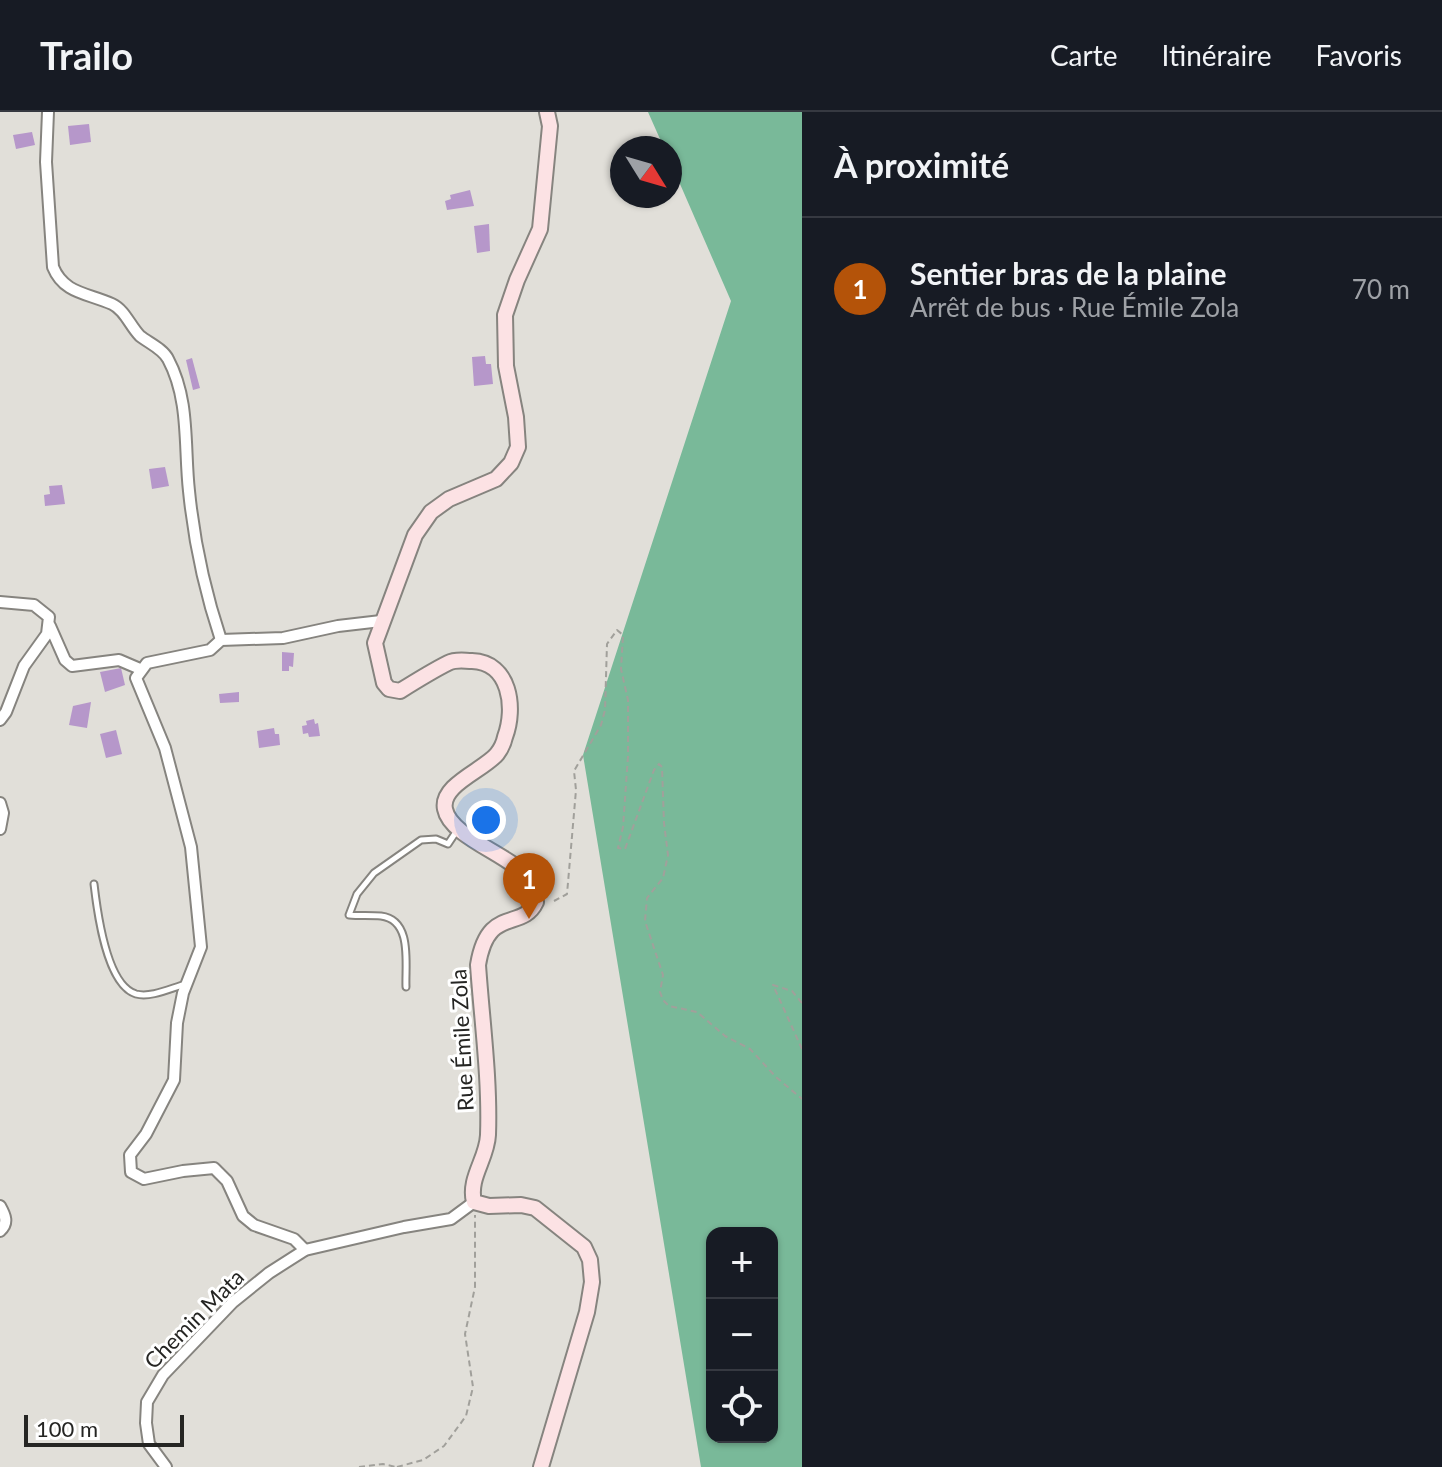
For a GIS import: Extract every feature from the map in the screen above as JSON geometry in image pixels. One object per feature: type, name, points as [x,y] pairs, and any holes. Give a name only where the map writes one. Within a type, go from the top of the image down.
[{"type":"main road","points":[[459,828],[445,813],[444,801],[455,785],[476,773],[498,753],[506,736],[510,715],[506,684],[500,671],[483,661],[452,660],[400,691],[389,689],[380,672],[375,643],[415,535],[431,512],[449,499],[496,479],[511,463],[518,447],[516,417],[506,366],[505,315],[540,229],[550,126],[547,112]]},
{"type":"main road","name":"Rue Émile Zola","points":[[459,828],[524,873],[536,902],[527,912],[493,927],[482,944],[478,965],[489,1103],[488,1141],[471,1190],[474,1202]]},
{"type":"main road","points":[[474,1202],[489,1206],[535,1208],[584,1247],[590,1260],[592,1282],[587,1312],[541,1467]]},
{"type":"street","points":[[48,112],[46,162],[53,267],[58,280],[72,290],[113,304],[138,334],[167,355],[184,403],[189,492],[205,583],[221,640]]},
{"type":"street","points":[[0,602],[34,605],[49,617],[65,660],[72,666],[119,660],[140,669]]},
{"type":"street","points":[[305,1250],[294,1239],[254,1225],[243,1216],[227,1181],[214,1168],[144,1179],[131,1172],[130,1155],[146,1134],[174,1080],[177,1023],[187,983],[201,947],[191,847],[165,748],[136,678],[147,663],[210,650],[221,640],[283,638],[338,626],[381,621]]},
{"type":"street","points":[[0,720],[24,666],[50,626]]},
{"type":"street","points":[[0,803],[3,813],[0,829]]},
{"type":"street","name":"Chemin Mata","points":[[166,1467],[149,1444],[147,1402],[156,1385],[233,1302],[269,1273],[305,1250],[451,1219],[474,1202]]},
{"type":"street","points":[[0,1206],[6,1219],[6,1225],[0,1231]]},
{"type":"lane","points":[[406,987],[405,938],[396,923],[383,916],[349,915],[357,894],[374,873],[421,840],[436,839],[448,844],[459,828]]},
{"type":"lane","points":[[94,884],[101,934],[110,961],[125,986],[135,994],[152,994],[187,983]]},
{"type":"path","points":[[554,901],[567,894],[576,790],[574,771],[601,725],[605,710],[607,644],[617,630],[623,635],[621,669],[629,714],[628,769],[618,848],[625,849],[628,845],[654,770],[659,764],[662,767],[668,855],[663,878],[647,898],[645,921],[663,975],[660,992],[663,1000],[669,1006],[697,1012],[725,1036],[750,1049],[802,1099]]},
{"type":"path","points":[[802,1003],[792,991],[773,985],[802,1049]]},
{"type":"path","points":[[359,1467],[383,1464],[397,1467],[423,1460],[444,1446],[466,1416],[473,1387],[465,1334],[475,1287],[477,1243],[474,1202]]},
{"type":"green space","points":[[648,112],[802,112],[802,1467],[701,1467],[583,755],[731,301],[682,189],[682,136],[659,136]]},
{"type":"building","points":[[89,124],[91,142],[70,145],[68,126]]},
{"type":"building","points":[[32,132],[35,145],[16,149],[13,135]]},
{"type":"building","points":[[470,190],[474,206],[447,210],[445,201],[451,199],[450,195]]},
{"type":"building","points":[[489,224],[490,251],[477,253],[474,226]]},
{"type":"building","points":[[485,356],[486,364],[491,364],[493,384],[474,386],[472,357]]},
{"type":"building","points":[[192,358],[200,388],[193,390],[186,360]]},
{"type":"building","points":[[165,467],[169,486],[152,489],[149,469]]},
{"type":"building","points":[[62,485],[65,504],[45,506],[44,495],[50,494],[49,486]]},
{"type":"building","points":[[282,652],[294,653],[293,667],[289,666],[289,671],[282,671]]},
{"type":"building","points":[[121,668],[125,685],[105,692],[100,672]]},
{"type":"building","points":[[239,692],[239,702],[220,703],[219,694]]},
{"type":"building","points":[[91,702],[87,728],[69,725],[73,706]]},
{"type":"building","points":[[314,719],[315,724],[318,723],[320,736],[309,737],[308,733],[303,734],[302,726]]},
{"type":"building","points":[[274,728],[275,734],[279,734],[280,745],[259,748],[257,731]]},
{"type":"building","points":[[116,730],[122,754],[106,758],[100,734]]},
{"type":"place","name":"Sentier bras de la plaine","points":[[529,919]]}]
